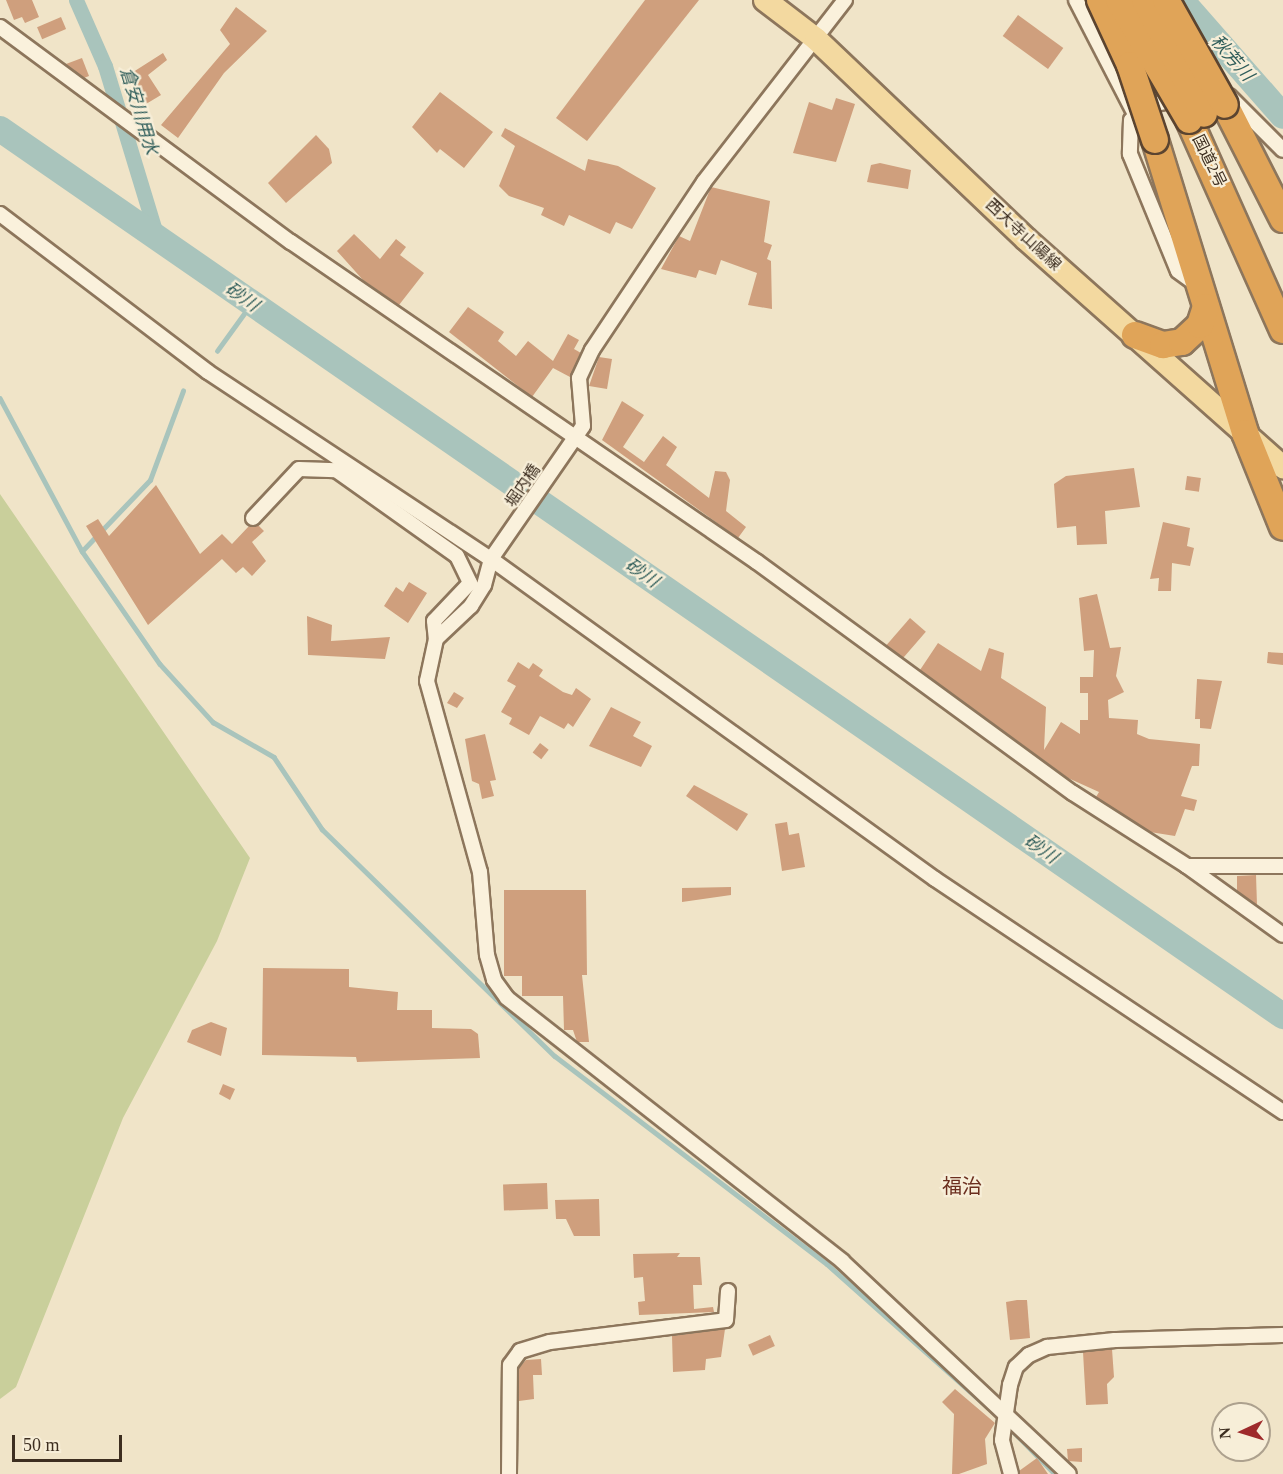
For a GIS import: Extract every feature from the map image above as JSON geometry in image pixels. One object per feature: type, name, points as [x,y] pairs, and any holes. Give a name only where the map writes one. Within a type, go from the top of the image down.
[{"type":"highway","points":[[1100,0],[1130,65],[1245,433],[1283,527]]},
{"type":"highway","name":"国道2号","points":[[1119,0],[1206,113]]},
{"type":"highway","name":"国道2号","points":[[1145,0],[1206,113],[1283,301]]},
{"type":"highway","name":"国道2号","points":[[1166,0],[1283,330]]},
{"type":"highway","points":[[1206,113],[1283,219]]},
{"type":"highway","points":[[1135,335],[1163,345],[1182,342],[1200,326],[1203,297]]},
{"type":"main road","name":"西大寺山陽線","points":[[765,0],[816,39],[1135,335],[1283,467]]},
{"type":"street","points":[[575,442],[583,426],[579,378],[592,350],[704,182],[845,0]]},
{"type":"street","points":[[1076,0],[1136,116]]},
{"type":"street","points":[[0,27],[575,442],[757,562],[1073,793],[1187,866],[1283,934]]},
{"type":"street","points":[[1203,297],[1178,271],[1130,154],[1131,120],[1149,105],[1218,91],[1283,150]]},
{"type":"street","points":[[0,214],[208,372],[495,554],[934,879],[1283,1112]]},
{"type":"street","name":"堀内橋","points":[[436,639],[471,606],[484,585],[495,554],[575,442]]},
{"type":"street","points":[[253,518],[299,469],[336,470],[458,555],[470,583],[434,621],[436,639],[427,681],[480,872],[487,955],[494,980],[507,998],[842,1261],[1008,1421],[1069,1474]]},
{"type":"street","points":[[1187,866],[1283,866]]},
{"type":"street","points":[[509,1474],[510,1365],[520,1351],[550,1342],[726,1320],[728,1291]]},
{"type":"street","points":[[1011,1474],[1002,1446],[1016,1367],[1047,1347],[1283,1335]]},
{"type":"green space","points":[[0,494],[250,858],[217,941],[123,1118],[16,1387],[0,1399]]},
{"type":"building","points":[[6,0],[32,0],[39,17],[25,23],[22,17],[14,20]]},
{"type":"building","points":[[645,0],[699,0],[587,141],[556,118]]},
{"type":"building","points":[[236,7],[267,31],[224,73],[178,138],[161,125],[230,44],[220,30]]},
{"type":"building","points":[[1018,15],[1063,48],[1048,69],[1003,36]]},
{"type":"building","points":[[61,17],[66,29],[42,39],[37,27]]},
{"type":"building","points":[[163,53],[167,60],[148,75],[161,95],[146,104],[130,74]]},
{"type":"building","points":[[82,58],[89,76],[84,78],[66,64]]},
{"type":"building","points":[[440,92],[493,132],[464,168],[440,149],[437,153],[412,127]]},
{"type":"building","points":[[836,98],[855,104],[836,162],[793,153],[809,102],[832,110]]},
{"type":"building","points":[[505,128],[585,171],[588,159],[618,166],[656,188],[632,229],[616,222],[610,234],[569,215],[564,226],[541,215],[544,208],[509,196],[499,186],[515,146],[501,136]]},
{"type":"building","points":[[316,135],[329,149],[332,163],[286,203],[268,183]]},
{"type":"building","points":[[880,163],[911,170],[908,189],[867,182],[871,165]]},
{"type":"building","points":[[711,187],[770,201],[764,242],[772,245],[767,259],[771,261],[772,309],[748,305],[757,273],[721,260],[716,275],[699,270],[696,278],[661,269],[679,236],[690,241]]},
{"type":"building","points":[[354,234],[380,259],[396,239],[406,247],[400,255],[424,273],[399,305],[363,280],[337,251]]},
{"type":"building","points":[[468,307],[504,332],[498,341],[516,356],[528,341],[553,361],[568,334],[579,340],[574,349],[581,353],[570,377],[553,368],[532,397],[449,332]]},
{"type":"building","points":[[599,357],[612,359],[607,389],[589,386]]},
{"type":"building","points":[[622,401],[644,415],[623,447],[644,462],[663,436],[677,447],[666,465],[709,498],[715,471],[726,472],[730,480],[726,511],[746,527],[738,538],[602,440]]},
{"type":"building","points":[[1134,468],[1140,507],[1105,511],[1107,544],[1077,545],[1076,526],[1057,528],[1054,484],[1066,476]]},
{"type":"building","points":[[1187,476],[1201,478],[1199,492],[1185,490]]},
{"type":"building","points":[[156,485],[200,554],[222,534],[232,544],[249,526],[258,525],[264,531],[252,542],[266,561],[252,576],[243,567],[236,573],[222,559],[148,625],[86,526],[98,519],[109,536]]},
{"type":"building","points":[[1163,522],[1190,528],[1187,546],[1194,548],[1190,566],[1172,563],[1171,591],[1158,591],[1159,578],[1150,579]]},
{"type":"building","points":[[409,582],[427,593],[408,623],[384,606],[396,587],[403,592]]},
{"type":"building","points":[[1097,594],[1110,648],[1121,647],[1116,676],[1124,692],[1108,700],[1109,718],[1138,720],[1137,734],[1149,739],[1200,744],[1199,766],[1192,766],[1181,796],[1197,800],[1194,811],[1185,809],[1175,836],[1150,832],[1096,797],[1099,792],[1068,778],[920,670],[938,643],[981,671],[989,648],[1004,653],[1001,678],[1046,707],[1044,750],[1061,722],[1080,734],[1080,720],[1088,720],[1088,693],[1080,693],[1080,677],[1093,677],[1094,650],[1084,651],[1079,598]]},
{"type":"building","points":[[307,616],[332,625],[331,641],[390,637],[385,659],[308,655]]},
{"type":"building","points":[[910,618],[926,632],[902,659],[886,645]]},
{"type":"building","points":[[1268,652],[1283,653],[1283,665],[1267,663]]},
{"type":"building","points":[[518,662],[529,669],[533,663],[543,670],[539,676],[563,692],[572,695],[576,688],[591,699],[573,727],[568,723],[564,729],[540,716],[529,735],[509,724],[512,718],[501,712],[516,686],[507,681]]},
{"type":"building","points":[[1197,679],[1222,681],[1211,729],[1200,728],[1200,719],[1195,719]]},
{"type":"building","points":[[454,692],[464,698],[457,708],[447,703]]},
{"type":"building","points":[[611,707],[641,722],[633,736],[652,746],[641,767],[589,746]]},
{"type":"building","points":[[485,734],[496,780],[490,781],[494,796],[482,799],[479,784],[472,781],[465,739]]},
{"type":"building","points":[[540,743],[549,750],[541,759],[533,752]]},
{"type":"building","points":[[694,785],[748,814],[737,831],[686,796]]},
{"type":"building","points":[[787,822],[789,835],[799,833],[805,867],[782,871],[775,824]]},
{"type":"building","points":[[1256,875],[1257,905],[1237,891],[1237,876]]},
{"type":"building","points":[[731,887],[731,895],[682,902],[682,888]]},
{"type":"building","points":[[504,890],[586,890],[587,975],[582,975],[589,1042],[577,1042],[573,1030],[564,1030],[563,996],[522,996],[522,976],[504,976]]},
{"type":"building","points":[[263,968],[349,969],[349,987],[398,992],[397,1010],[432,1010],[432,1028],[471,1029],[478,1034],[480,1058],[357,1062],[356,1057],[262,1055]]},
{"type":"building","points":[[211,1022],[227,1028],[221,1056],[187,1042],[192,1030]]},
{"type":"building","points":[[223,1084],[235,1089],[230,1100],[219,1094]]},
{"type":"building","points":[[547,1183],[548,1209],[504,1211],[503,1185]]},
{"type":"building","points":[[599,1199],[600,1236],[574,1236],[566,1219],[556,1219],[555,1200]]},
{"type":"building","points":[[680,1253],[677,1257],[700,1257],[702,1285],[693,1285],[694,1309],[713,1307],[714,1312],[639,1315],[638,1302],[645,1301],[643,1277],[634,1278],[633,1254]]},
{"type":"building","points":[[1027,1300],[1030,1338],[1010,1340],[1006,1302]]},
{"type":"building","points":[[725,1329],[721,1357],[706,1359],[705,1370],[673,1372],[672,1336]]},
{"type":"building","points":[[770,1335],[775,1346],[753,1356],[748,1345]]},
{"type":"building","points":[[1112,1349],[1114,1377],[1107,1384],[1108,1404],[1086,1405],[1083,1352]]},
{"type":"building","points":[[541,1359],[542,1375],[533,1375],[534,1399],[519,1401],[519,1368],[526,1360]]},
{"type":"building","points":[[955,1389],[995,1423],[985,1439],[987,1464],[959,1474],[952,1474],[954,1414],[942,1402]]},
{"type":"building","points":[[1082,1448],[1082,1462],[1068,1461],[1067,1449]]},
{"type":"building","points":[[1037,1458],[1048,1474],[1020,1474],[1019,1471]]},
{"type":"waterway","name":"倉安川用水","points":[[76,0],[105,66],[157,237]]},
{"type":"waterway","name":"秋芳川","points":[[1181,0],[1283,116]]},
{"type":"waterway","name":"砂川","points":[[0,129],[1283,1016]]},
{"type":"waterway","points":[[217,351],[251,304]]},
{"type":"waterway","points":[[82,551],[150,480],[183,391]]},
{"type":"waterway","points":[[0,398],[82,551],[160,664],[213,722],[274,757],[322,829],[555,1056],[827,1264],[993,1412]]},
{"type":"waterway","points":[[1008,1426],[1055,1474]]},
{"type":"district","name":"福治","points":[[962,1186]]}]
